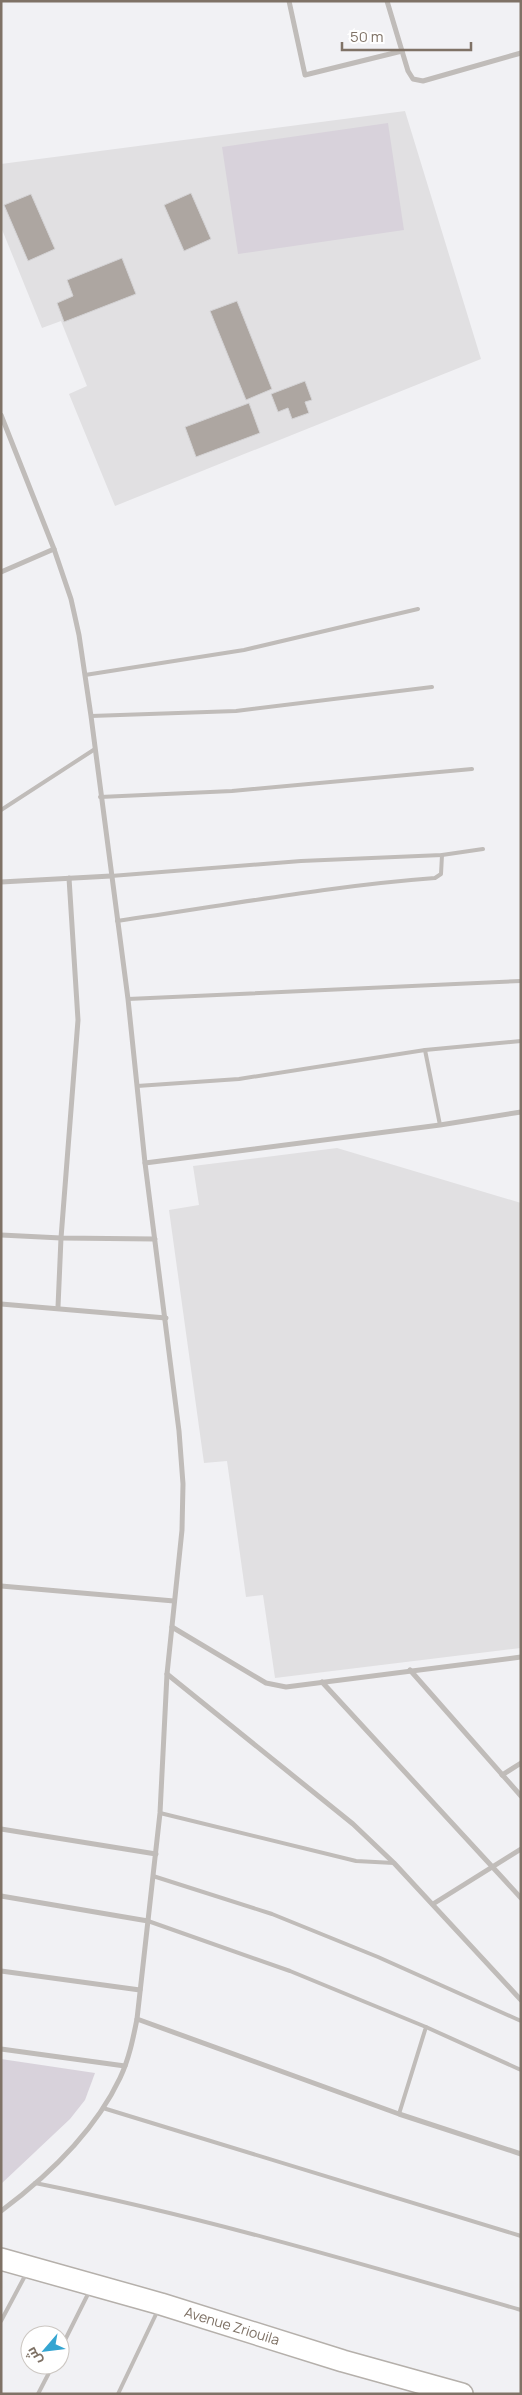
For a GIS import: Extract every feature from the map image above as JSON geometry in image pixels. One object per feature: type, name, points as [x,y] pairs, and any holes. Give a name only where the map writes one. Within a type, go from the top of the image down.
[{"type":"street","points":[[289,1],[305,75],[402,51]]},
{"type":"street","points":[[387,1],[408,71],[413,78],[423,81],[521,53]]},
{"type":"street","points":[[1,415],[54,549],[70,599],[92,716],[100,797],[128,999],[145,1164],[180,1431],[183,1484],[182,1530],[167,1674],[160,1813],[137,2019],[125,2066],[103,2108],[78,2140],[35,2183],[1,2211]]},
{"type":"street","points":[[1,572],[54,549]]},
{"type":"street","points":[[1,882],[111,876]]},
{"type":"street","points":[[58,1307],[61,1238],[78,1020],[69,878]]},
{"type":"street","points":[[145,1164],[440,1125],[521,1112]]},
{"type":"street","points":[[1,1235],[155,1239]]},
{"type":"street","points":[[1,1304],[58,1307],[166,1318]]},
{"type":"street","points":[[1,1586],[174,1601]]},
{"type":"street","points":[[172,1627],[266,1683],[286,1687],[521,1657]]},
{"type":"street","points":[[410,1670],[521,1796]]},
{"type":"street","points":[[167,1674],[353,1824],[394,1863],[521,2000]]},
{"type":"street","points":[[322,1682],[521,1898]]},
{"type":"street","points":[[502,1775],[521,1763]]},
{"type":"street","points":[[1,1829],[156,1854]]},
{"type":"street","points":[[433,1904],[521,1849]]},
{"type":"street","points":[[1,1896],[148,1921]]},
{"type":"street","points":[[1,1971],[140,1990]]},
{"type":"street","points":[[137,2019],[399,2114],[521,2154]]},
{"type":"street","points":[[1,2049],[125,2066]]},
{"type":"street","name":"Avenue Zriouila","points":[[1,2259],[161,2304],[435,2390],[462,2394]]},
{"type":"lane","points":[[85,675],[244,650],[418,609]]},
{"type":"lane","points":[[92,716],[236,711],[432,687]]},
{"type":"lane","points":[[1,810],[95,748]]},
{"type":"lane","points":[[100,797],[232,791],[472,769]]},
{"type":"lane","points":[[111,876],[301,861],[442,854],[483,849]]},
{"type":"lane","points":[[117,921],[246,903],[357,884],[435,878],[441,874],[442,854]]},
{"type":"lane","points":[[128,999],[521,982]]},
{"type":"lane","points":[[137,1086],[239,1079],[426,1050],[521,1041]]},
{"type":"lane","points":[[426,1050],[440,1125]]},
{"type":"lane","points":[[160,1813],[356,1861],[394,1863]]},
{"type":"lane","points":[[153,1876],[272,1914],[378,1957],[521,2021]]},
{"type":"lane","points":[[148,1921],[290,1971],[426,2027],[521,2070]]},
{"type":"lane","points":[[399,2114],[426,2027]]},
{"type":"lane","points":[[103,2108],[521,2236]]},
{"type":"lane","points":[[35,2183],[126,2201],[276,2238],[521,2310]]},
{"type":"lane","points":[[1,2321],[29,2268]]},
{"type":"lane","points":[[70,2330],[93,2285]]},
{"type":"lane","points":[[118,2394],[161,2304]]},
{"type":"lane","points":[[38,2394],[47,2375]]},
{"type":"shaded area","points":[[405,111],[481,359],[115,506],[69,394],[87,386],[61,321],[42,328],[1,227],[1,164]]},
{"type":"shaded area","points":[[388,123],[404,230],[238,254],[222,147]]},
{"type":"shaded area","points":[[337,1148],[521,1203],[521,1648],[275,1678],[263,1595],[246,1597],[227,1461],[204,1463],[169,1210],[199,1205],[193,1166]]},
{"type":"shaded area","points":[[1,2059],[95,2073],[85,2100],[70,2119],[1,2184]]},
{"type":"building","points":[[191,193],[211,239],[184,251],[164,205]]},
{"type":"building","points":[[31,194],[55,249],[28,261],[4,205]]},
{"type":"building","points":[[122,258],[136,294],[64,322],[57,303],[73,296],[67,280]]},
{"type":"building","points":[[237,301],[272,389],[246,400],[210,311]]},
{"type":"building","points":[[305,381],[312,400],[305,402],[309,413],[292,419],[288,408],[278,412],[271,394]]},
{"type":"building","points":[[249,403],[260,433],[196,457],[185,427]]}]
